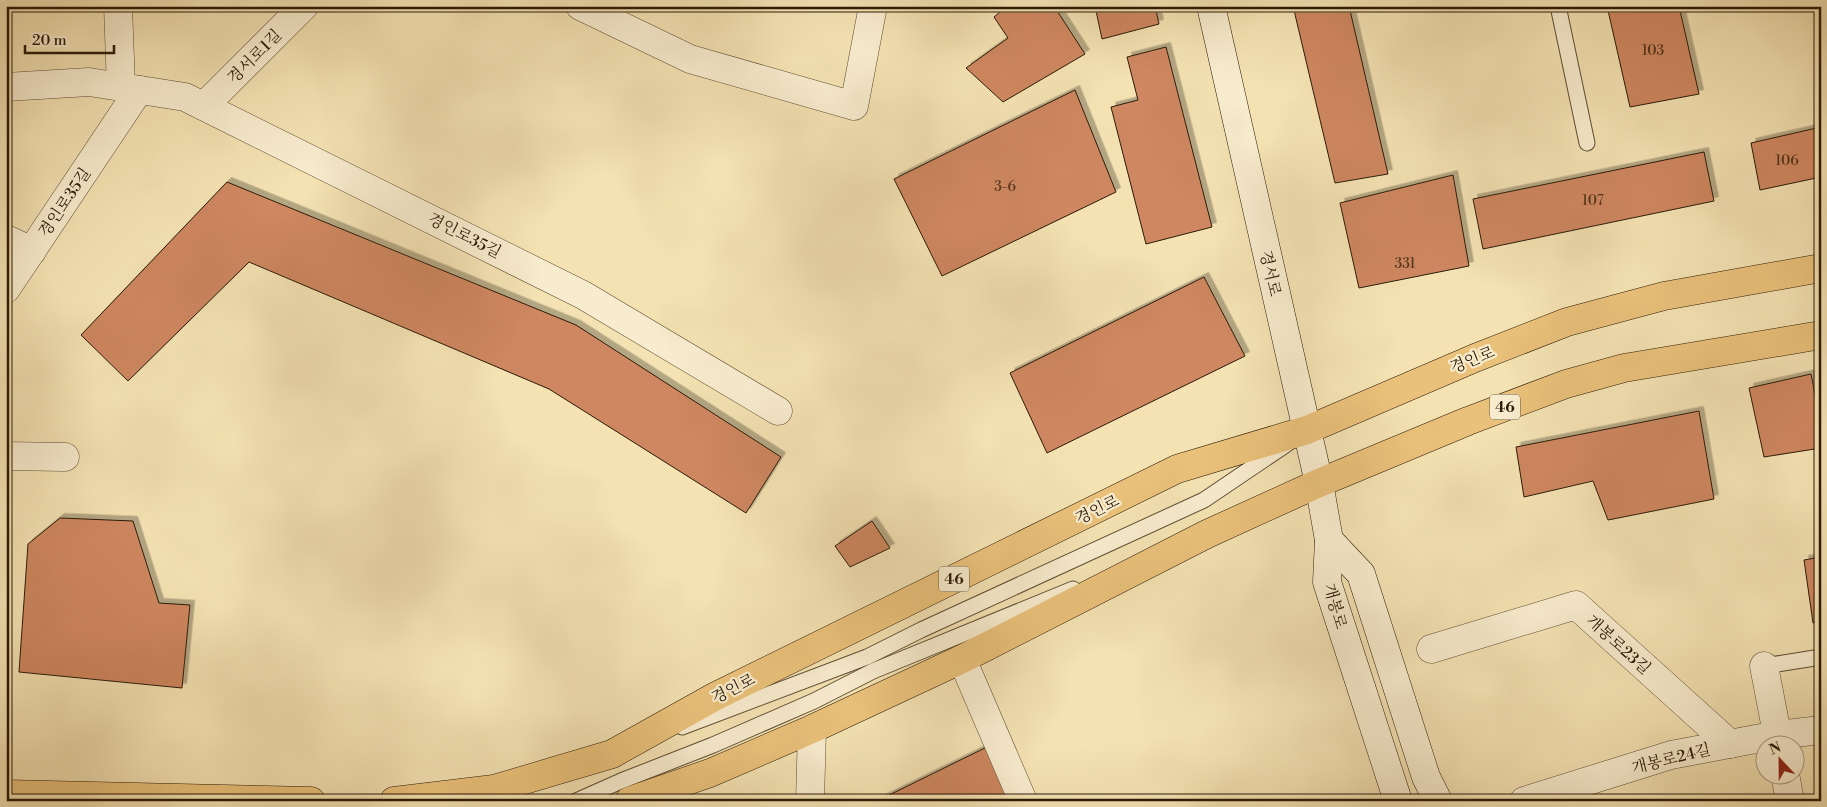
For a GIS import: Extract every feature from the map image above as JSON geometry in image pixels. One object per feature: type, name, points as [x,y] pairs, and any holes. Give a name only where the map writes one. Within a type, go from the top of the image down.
[{"type":"main road","name":"경인로","points":[[394,801],[494,789],[612,754],[716,696],[1177,469],[1307,430],[1475,358],[1567,322],[1664,296],[1821,268]]},
{"type":"main road","name":"46","points":[[629,801],[710,773],[812,729],[962,660],[1207,534],[1319,483],[1468,421],[1566,384],[1624,368],[1821,335]]},
{"type":"main road","points":[[6,794],[311,801]]},
{"type":"street","points":[[118,6],[130,88]]},
{"type":"street","name":"경서로1길","points":[[204,106],[304,6]]},
{"type":"street","points":[[580,6],[690,59],[854,106],[873,6]]},
{"type":"street","name":"경서로","points":[[1211,6],[1319,483],[1329,540]]},
{"type":"street","name":"경인로35길","points":[[6,87],[89,82],[185,97],[584,295],[778,411]]},
{"type":"street","name":"경인로35길","points":[[6,289],[32,251],[130,88]]},
{"type":"street","points":[[6,239],[32,251]]},
{"type":"street","points":[[6,456],[65,457]]},
{"type":"street","name":"개봉로","points":[[1329,540],[1327,582],[1395,798]]},
{"type":"street","name":"개봉로","points":[[1329,540],[1361,574],[1426,777],[1438,801]]},
{"type":"street","name":"개봉로23길","points":[[1431,650],[1576,605],[1730,744]]},
{"type":"street","points":[[962,660],[1023,801]]},
{"type":"street","points":[[1764,666],[1777,734]]},
{"type":"street","points":[[810,801],[812,729]]},
{"type":"street","name":"개봉로24길","points":[[1804,734],[1821,730]]},
{"type":"street","name":"개봉로24길","points":[[1524,801],[1671,755],[1730,744],[1754,742]]},
{"type":"street","points":[[1786,784],[1790,801]]},
{"type":"lane","points":[[1558,6],[1587,143]]},
{"type":"lane","points":[[612,754],[867,657],[921,630],[1204,500],[1307,430]]},
{"type":"lane","points":[[576,801],[814,701],[873,670],[1207,534]]},
{"type":"lane","points":[[1764,666],[1821,657]]},
{"type":"building","points":[[1007,6],[1054,6],[1085,54],[1003,102],[966,68],[1008,38],[994,17]]},
{"type":"building","points":[[1095,6],[1155,6],[1159,24],[1102,39]]},
{"type":"building","points":[[1293,6],[1349,6],[1388,174],[1335,183]]},
{"type":"building","points":[[1607,6],[1679,6],[1699,94],[1630,107]]},
{"type":"building","points":[[1166,47],[1212,227],[1146,244],[1111,107],[1138,100],[1127,57]]},
{"type":"building","points":[[1075,90],[1116,192],[942,276],[894,179]]},
{"type":"building","points":[[1821,127],[1821,177],[1760,190],[1751,143]]},
{"type":"building","points":[[1704,152],[1714,201],[1483,249],[1473,199]]},
{"type":"building","points":[[1453,175],[1469,266],[1359,288],[1340,203]]},
{"type":"building","points":[[227,182],[576,325],[781,457],[746,513],[549,389],[249,262],[128,381],[81,335]]},
{"type":"building","points":[[1204,277],[1245,356],[1047,453],[1010,373]]},
{"type":"building","points":[[1811,374],[1821,425],[1821,448],[1764,457],[1749,388]]},
{"type":"building","points":[[1699,411],[1714,499],[1608,520],[1593,481],[1524,497],[1516,447]]},
{"type":"building","points":[[60,518],[133,521],[159,603],[190,605],[182,688],[19,672],[28,544]]},
{"type":"building","points":[[872,521],[890,548],[850,567],[835,546]]},
{"type":"building","points":[[1821,557],[1821,621],[1813,623],[1804,560]]},
{"type":"building","points":[[991,745],[1018,801],[877,801]]}]
